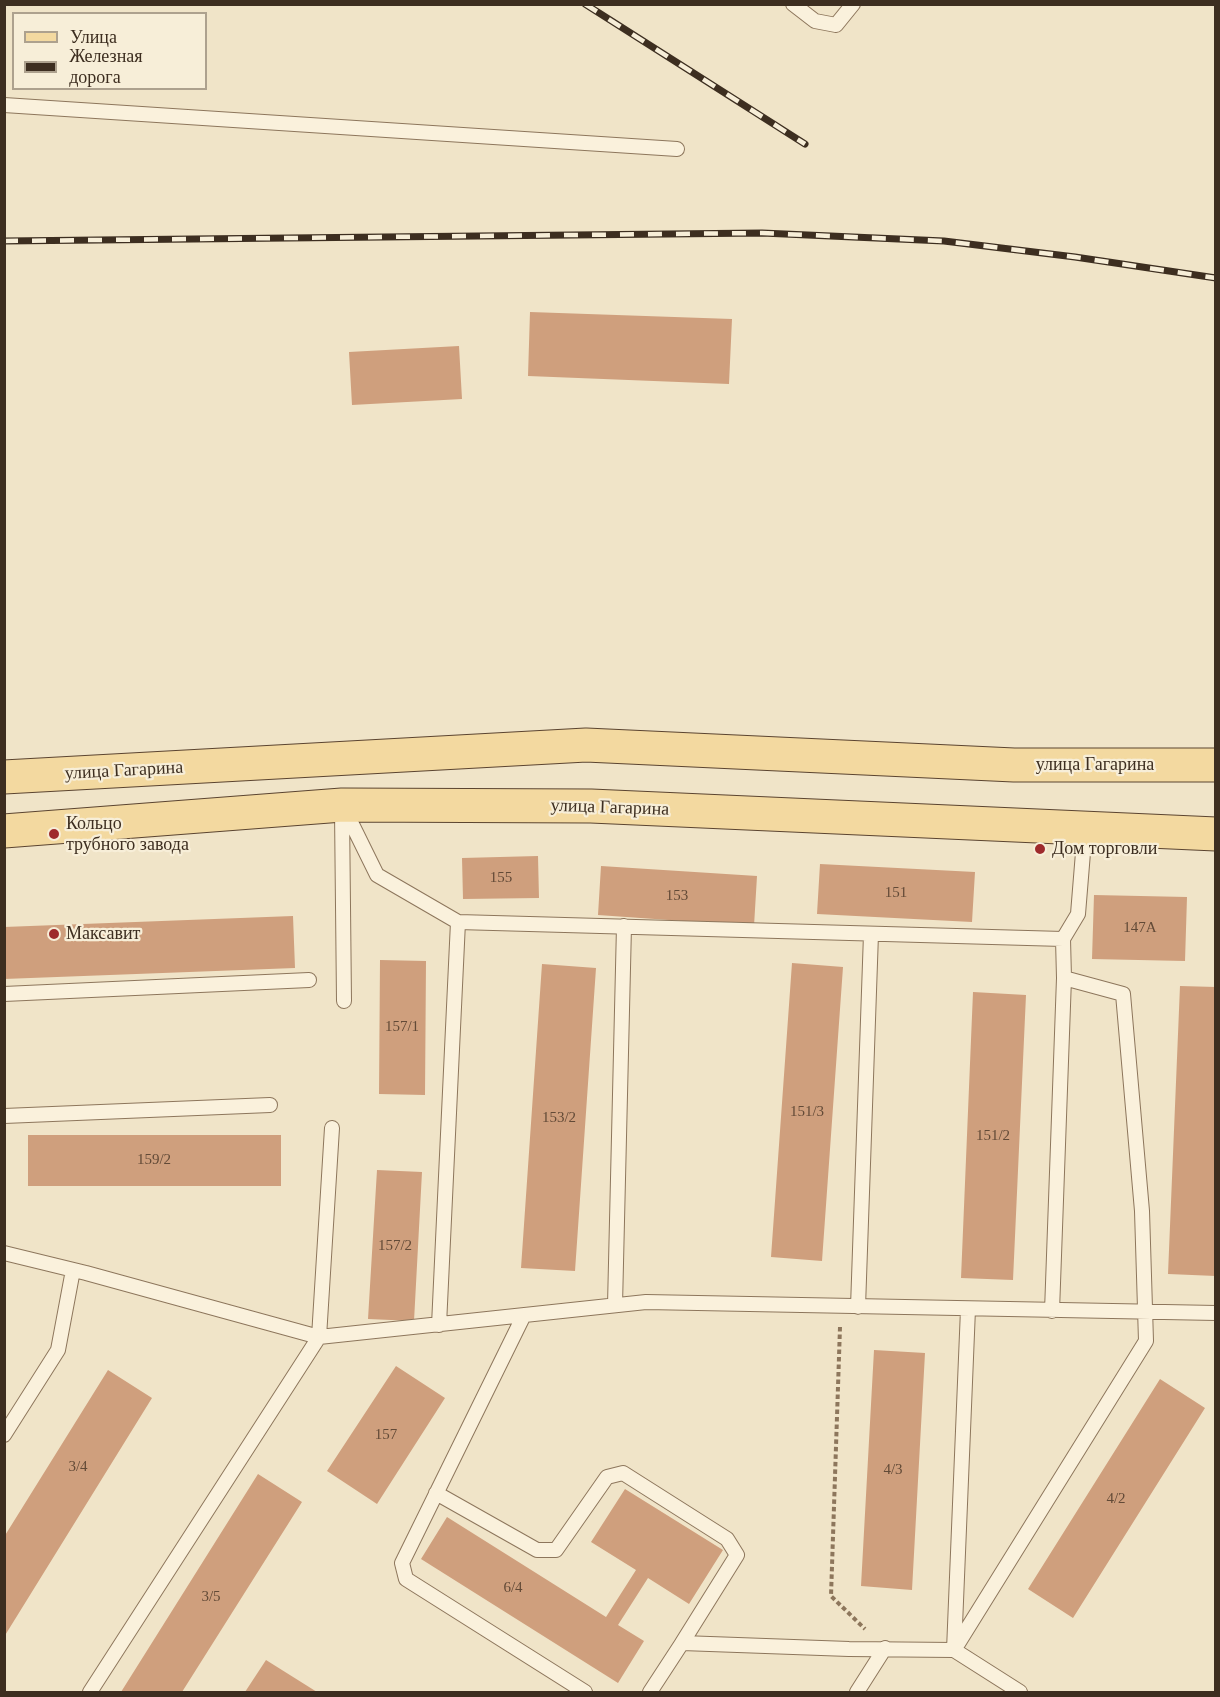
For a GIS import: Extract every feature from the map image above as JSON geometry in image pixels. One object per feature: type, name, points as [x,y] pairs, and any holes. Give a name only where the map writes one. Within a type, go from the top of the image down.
[{"type":"main road","name":"улица Гагарина","points":[[4,777],[586,746],[1014,765],[1215,765]]},
{"type":"main road","name":"улица Гагарина","points":[[4,831],[342,806],[591,806],[1215,834]]},
{"type":"lane","points":[[793,4],[815,21],[836,25],[853,4]]},
{"type":"lane","points":[[4,105],[677,149]]},
{"type":"lane","points":[[342,806],[377,875],[458,922],[1063,939]]},
{"type":"lane","points":[[342,806],[344,1001]]},
{"type":"lane","points":[[1052,1311],[1064,978],[1063,939],[1078,914],[1085,828]]},
{"type":"lane","points":[[439,1325],[458,922]]},
{"type":"lane","points":[[615,1305],[624,926]]},
{"type":"lane","points":[[858,1307],[872,934]]},
{"type":"lane","points":[[954,1650],[1146,1341],[1142,1211],[1123,994],[1064,978]]},
{"type":"lane","points":[[4,994],[309,980]]},
{"type":"lane","points":[[4,1116],[270,1106]]},
{"type":"lane","points":[[90,1692],[319,1337],[332,1128]]},
{"type":"lane","points":[[4,1253],[319,1337],[646,1302],[1215,1313]]},
{"type":"lane","points":[[4,1435],[58,1350],[73,1270]]},
{"type":"lane","points":[[954,1650],[968,1309]]},
{"type":"lane","points":[[524,1315],[402,1563],[406,1579],[585,1692]]},
{"type":"lane","points":[[436,1492],[537,1550],[556,1550],[607,1478],[623,1473],[727,1539],[736,1555],[650,1692]]},
{"type":"lane","points":[[682,1643],[954,1650],[1020,1692]]},
{"type":"lane","points":[[856,1692],[885,1648]]},
{"type":"path","points":[[840,1306],[831,1596],[885,1648]]},
{"type":"building","points":[[530,312],[732,319],[729,384],[528,376]]},
{"type":"building","points":[[459,346],[462,399],[352,405],[349,352]]},
{"type":"building","points":[[538,856],[539,898],[463,899],[462,858]]},
{"type":"building","points":[[820,864],[975,872],[972,922],[817,914]]},
{"type":"building","points":[[601,866],[757,876],[754,926],[598,915]]},
{"type":"building","points":[[1094,895],[1187,897],[1185,961],[1092,959]]},
{"type":"building","points":[[293,916],[295,968],[4,979],[4,927]]},
{"type":"building","points":[[380,960],[426,961],[425,1095],[379,1094]]},
{"type":"building","points":[[792,963],[843,967],[822,1261],[771,1257]]},
{"type":"building","points":[[542,964],[596,968],[575,1271],[521,1268]]},
{"type":"building","points":[[1180,986],[1216,987],[1216,1276],[1168,1274]]},
{"type":"building","points":[[973,992],[1026,995],[1013,1280],[961,1278]]},
{"type":"building","points":[[28,1135],[281,1135],[281,1186],[28,1186]]},
{"type":"building","points":[[377,1170],[422,1172],[414,1321],[368,1319]]},
{"type":"building","points":[[874,1350],[925,1353],[912,1590],[861,1586]]},
{"type":"building","points":[[396,1366],[445,1398],[377,1504],[327,1471]]},
{"type":"building","points":[[108,1370],[152,1398],[4,1637],[4,1537]]},
{"type":"building","points":[[1160,1379],[1205,1408],[1073,1618],[1028,1589]]},
{"type":"building","points":[[258,1474],[302,1502],[182,1692],[121,1692]]},
{"type":"building","points":[[625,1489],[723,1550],[689,1604],[648,1578],[618,1625],[644,1641],[618,1683],[421,1559],[447,1517],[606,1617],[636,1570],[591,1542]]},
{"type":"building","points":[[266,1660],[317,1692],[245,1692]]},
{"type":"railway","points":[[585,4],[805,144]]},
{"type":"railway","points":[[4,241],[762,233],[944,241],[1075,257],[1216,278]]},
{"type":"place","name":"Кольцо трубного завода","points":[[54,834]]},
{"type":"place","name":"Дом торговли","points":[[1040,849]]},
{"type":"place","name":"Максавит","points":[[54,934]]}]
